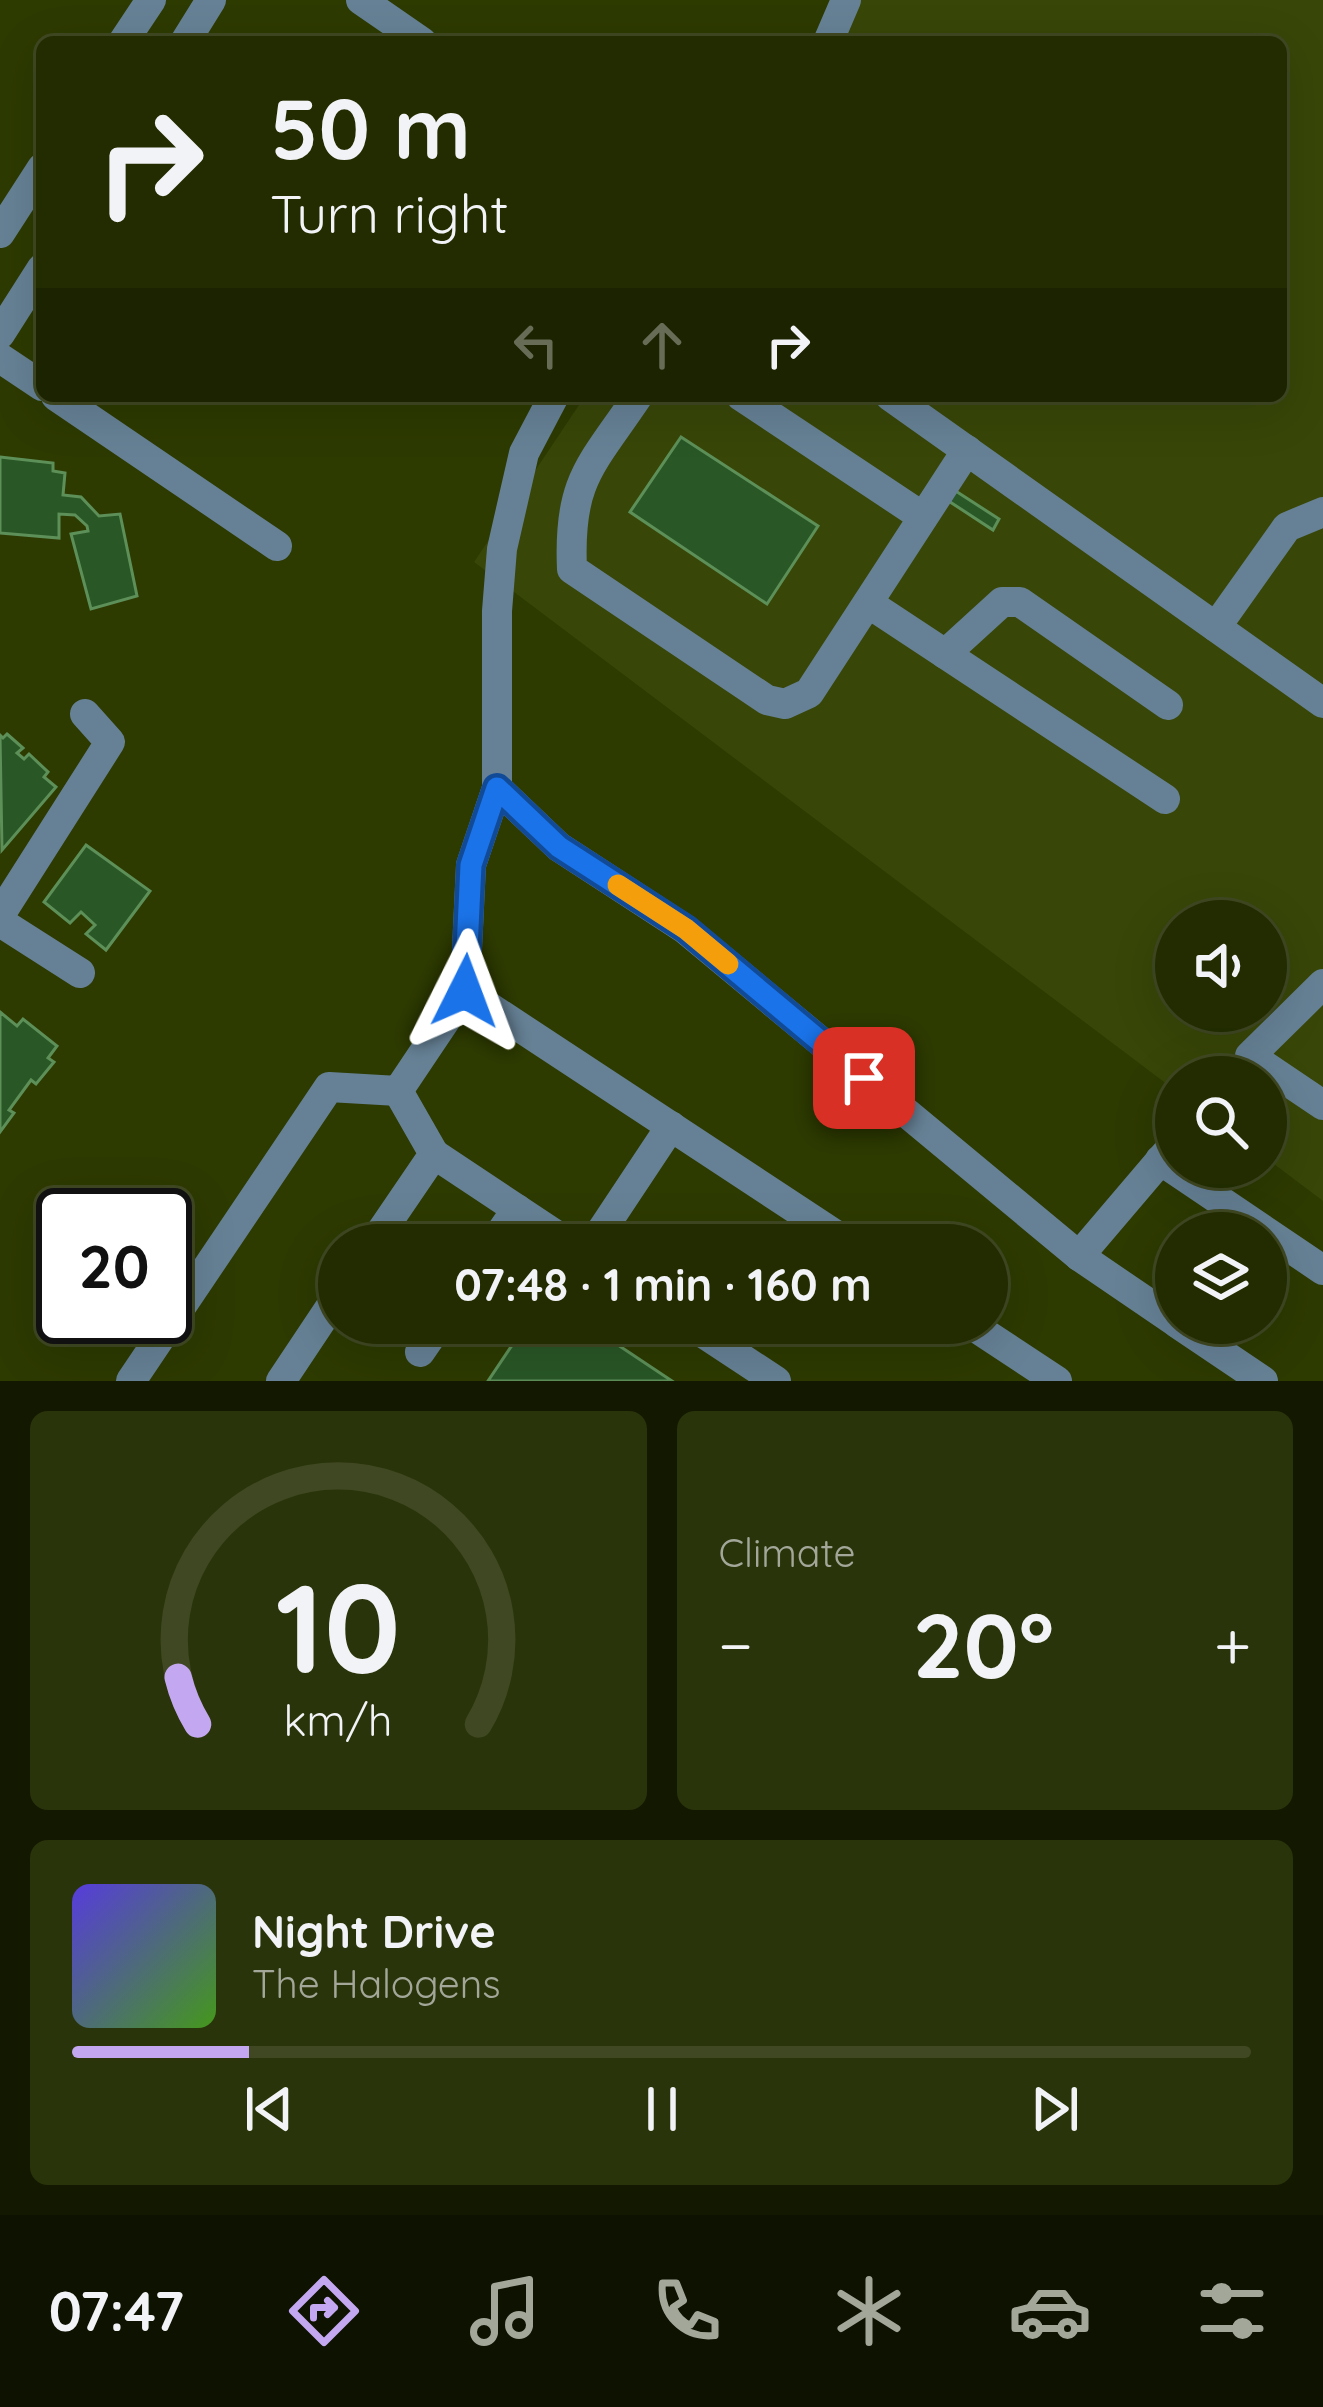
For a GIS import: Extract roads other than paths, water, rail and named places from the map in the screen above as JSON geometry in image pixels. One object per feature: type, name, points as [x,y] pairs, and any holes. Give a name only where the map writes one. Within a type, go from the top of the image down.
[{"type":"street","points":[[127,36],[151,0]]},
{"type":"street","points":[[189,36],[211,0]]},
{"type":"street","points":[[361,0],[413,36]]},
{"type":"street","points":[[831,36],[847,0]]},
{"type":"street","points":[[0,233],[36,177]]},
{"type":"street","points":[[0,334],[36,277]]},
{"type":"street","points":[[0,358],[36,382]]},
{"type":"street","points":[[65,402],[278,546]]},
{"type":"street","points":[[398,1091],[465,991],[471,865],[497,788],[497,611],[502,548],[524,453],[551,402]]},
{"type":"street","points":[[634,402],[581,478],[572,508],[572,569],[767,700],[785,704],[809,693],[967,450]]},
{"type":"street","points":[[750,402],[923,517]]},
{"type":"street","points":[[899,402],[1323,704]]},
{"type":"street","points":[[1216,627],[1287,527],[1323,512]]},
{"type":"street","points":[[945,654],[1002,602],[1020,602],[1168,705]]},
{"type":"street","points":[[868,603],[1165,799]]},
{"type":"street","points":[[80,973],[0,918],[110,742],[85,714]]},
{"type":"street","points":[[497,788],[559,847],[686,929],[1079,1256],[1155,1308]]},
{"type":"street","points":[[1250,1056],[1323,984]]},
{"type":"street","points":[[465,991],[819,1224]]},
{"type":"street","points":[[131,1381],[329,1087],[398,1091]]},
{"type":"street","points":[[1287,1088],[1323,1105]]},
{"type":"street","points":[[398,1091],[434,1154],[540,1224]]},
{"type":"street","points":[[606,1224],[671,1126]]},
{"type":"street","points":[[386,1224],[434,1154]]},
{"type":"street","points":[[1079,1256],[1155,1166]]},
{"type":"street","points":[[1216,1188],[1323,1270]]},
{"type":"street","points":[[507,1224],[517,1209]]},
{"type":"street","points":[[281,1381],[318,1326]]},
{"type":"street","points":[[420,1352],[426,1344]]},
{"type":"street","points":[[720,1344],[776,1381]]},
{"type":"street","points":[[1001,1344],[1057,1381]]},
{"type":"street","points":[[1207,1344],[1262,1381]]}]
